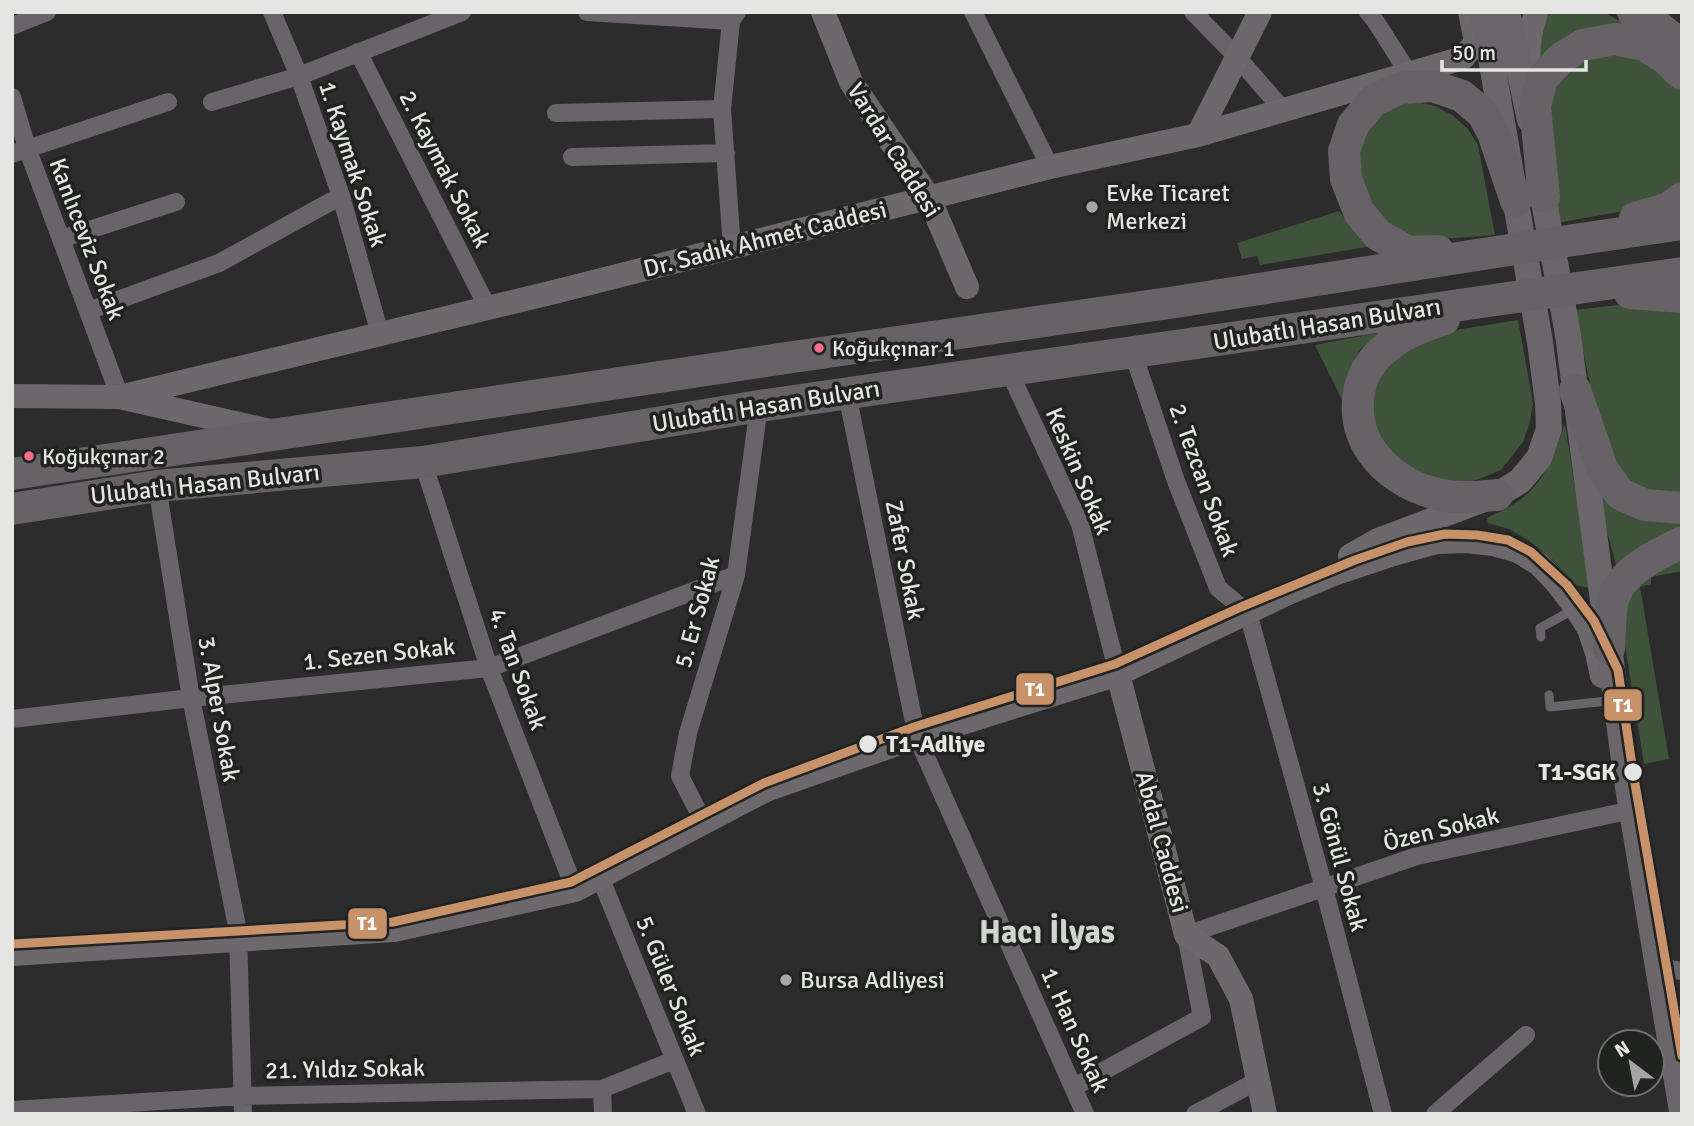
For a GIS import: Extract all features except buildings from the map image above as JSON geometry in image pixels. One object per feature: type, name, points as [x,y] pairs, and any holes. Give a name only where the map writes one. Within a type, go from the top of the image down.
[{"type":"highway","points":[[1633,12],[1646,17],[1682,46]]},
{"type":"highway","points":[[1530,199],[1535,106],[1542,79],[1561,58],[1583,45],[1615,39],[1644,44],[1664,57],[1682,74]]},
{"type":"highway","points":[[1530,199],[1483,114],[1462,96],[1433,86],[1400,88],[1373,101],[1353,125],[1344,151],[1346,179],[1359,212],[1378,235],[1409,252],[1509,250],[1682,224]]},
{"type":"highway","points":[[1567,241],[1669,208],[1682,198]]},
{"type":"highway","name":"Ulubatlı Hasan Bulvarı","points":[[16,473],[1169,303],[1509,250]]},
{"type":"highway","points":[[1497,495],[1463,498],[1434,494],[1410,484],[1388,469],[1372,452],[1363,434],[1357,412],[1359,390],[1367,371],[1379,355],[1415,329],[1519,295],[1682,273]]},
{"type":"highway","points":[[1577,288],[1682,297]]},
{"type":"highway","name":"Ulubatlı Hasan Bulvarı","points":[[12,509],[157,486],[423,462],[759,406],[1519,295]]},
{"type":"highway","points":[[1575,390],[1602,468],[1619,494],[1645,505],[1682,508]]},
{"type":"highway","points":[[1609,649],[1612,601],[1623,580],[1652,558],[1682,542]]},
{"type":"main road","points":[[1483,12],[1530,199],[1568,335],[1626,775],[1670,969],[1682,1111]]},
{"type":"main road","points":[[1497,495],[1520,481],[1539,458],[1549,429],[1549,403],[1540,342],[1525,94],[1507,12]]},
{"type":"street","points":[[12,26],[47,12]]},
{"type":"street","name":"1. Kaymak Sokak","points":[[272,12],[299,76],[341,197],[380,334]]},
{"type":"street","points":[[212,102],[299,76],[358,52],[420,20],[462,12]]},
{"type":"street","points":[[586,12],[734,17],[722,109],[732,248]]},
{"type":"street","name":"Vardar Caddesi","points":[[823,12],[851,82],[929,198],[967,288]]},
{"type":"street","points":[[973,12],[1049,167]]},
{"type":"street","points":[[1193,12],[1284,111]]},
{"type":"street","points":[[1368,12],[1409,74]]},
{"type":"street","name":"Dr. Sadık Ahmet Caddesi","points":[[12,396],[120,397],[732,248],[1049,167],[1198,135],[1464,58],[1476,42],[1470,12]]},
{"type":"street","points":[[1198,135],[1259,13]]},
{"type":"street","points":[[1525,94],[1533,23]]},
{"type":"street","name":"2. Kaymak Sokak","points":[[358,52],[488,308]]},
{"type":"street","name":"Kanlıceviz Sokak","points":[[12,97],[20,151],[61,239],[120,397]]},
{"type":"street","points":[[20,151],[168,102]]},
{"type":"street","points":[[555,113],[722,109]]},
{"type":"street","points":[[572,157],[726,153]]},
{"type":"street","points":[[88,311],[219,263],[341,197]]},
{"type":"street","points":[[61,239],[176,202]]},
{"type":"street","name":"2. Tezcan Sokak","points":[[1133,353],[1175,481],[1218,588],[1248,613]]},
{"type":"street","name":"Keskin Sokak","points":[[1009,370],[1080,524],[1118,674]]},
{"type":"street","name":"Zafer Sokak","points":[[847,394],[917,737]]},
{"type":"street","points":[[120,397],[281,434]]},
{"type":"street","name":"5. Er Sokak","points":[[704,823],[680,776],[688,733],[736,575],[759,406]]},
{"type":"street","name":"4. Tan Sokak","points":[[423,462],[489,668],[575,890]]},
{"type":"street","name":"3. Alper Sokak","points":[[157,486],[191,698],[238,930],[243,1105]]},
{"type":"street","points":[[1286,594],[1378,540],[1497,495]]},
{"type":"street","points":[[12,954],[394,930],[575,890],[766,790],[917,737],[1118,674],[1286,594],[1339,572],[1437,542],[1467,541],[1518,551],[1539,564],[1558,584],[1589,629],[1626,775]]},
{"type":"street","name":"1. Sezen Sokak","points":[[12,719],[489,668],[736,575]]},
{"type":"street","name":"3. Gönül Sokak","points":[[1248,613],[1383,1114]]},
{"type":"street","name":"Abdal Caddesi","points":[[1118,674],[1186,935],[1218,956],[1241,999],[1265,1114]]},
{"type":"street","name":"1. Han Sokak","points":[[917,737],[1085,1114]]},
{"type":"street","name":"Özen Sokak","points":[[1186,935],[1417,856],[1632,810]]},
{"type":"street","name":"5. Güler Sokak","points":[[600,877],[697,1114]]},
{"type":"street","points":[[1074,1087],[1202,1017],[1186,935]]},
{"type":"street","points":[[1435,1114],[1526,1035]]},
{"type":"street","name":"21. Yıldız Sokak","points":[[12,1110],[243,1105],[602,1089],[674,1060]]},
{"type":"street","points":[[1195,1114],[1259,1080]]},
{"type":"street","points":[[602,1089],[603,1114]]},
{"type":"lane","points":[[1541,638],[1540,628],[1576,608]]},
{"type":"lane","points":[[1549,695],[1550,707],[1608,701]]},
{"type":"green space","points":[[1544,12],[1603,12],[1630,26],[1546,57],[1538,57]]},
{"type":"green space","points":[[1621,54],[1647,64],[1671,79],[1682,93],[1682,185],[1636,209],[1556,223],[1548,161],[1551,93],[1576,62]]},
{"type":"green space","points":[[1402,102],[1435,106],[1452,115],[1468,129],[1478,145],[1495,235],[1415,241],[1381,222],[1353,161],[1370,124],[1382,113]]},
{"type":"green space","points":[[1339,211],[1372,246],[1260,265],[1257,256],[1242,259],[1237,243]]},
{"type":"green space","points":[[1627,304],[1682,306],[1682,493],[1650,492],[1630,486],[1603,448],[1575,310]]},
{"type":"green space","points":[[1518,320],[1533,403],[1523,442],[1501,470],[1479,479],[1456,485],[1412,473],[1377,438],[1368,413],[1378,366],[1436,333]]},
{"type":"green space","points":[[1383,332],[1357,355],[1349,374],[1343,402],[1315,345]]},
{"type":"green space","points":[[1565,424],[1591,588],[1575,585],[1552,559],[1528,540],[1509,529],[1488,523],[1487,518],[1517,502],[1539,481],[1552,458]]},
{"type":"green space","points":[[1599,484],[1681,515],[1682,526],[1616,565]]},
{"type":"green space","points":[[1682,553],[1682,571],[1651,577],[1651,584],[1640,587],[1669,759],[1644,764],[1619,608],[1621,599]]},
{"type":"transit line","name":"T1","points":[[12,944],[393,922],[571,882],[764,783],[914,727],[1115,664],[1241,607],[1355,560],[1407,542],[1445,534],[1477,535],[1508,540],[1531,552],[1567,585],[1594,621],[1618,670],[1682,1056]]},
{"type":"place","name":"Evke Ticaret Merkezi","points":[[1092,207]]},
{"type":"place","name":"Koğukçınar 1","points":[[819,348]]},
{"type":"place","name":"Koğukçınar 2","points":[[29,456]]},
{"type":"place","name":"T1-Adliye","points":[[868,744]]},
{"type":"place","name":"T1-SGK","points":[[1633,772]]},
{"type":"place","name":"Bursa Adliyesi","points":[[786,980]]},
{"type":"district","name":"Hacı İlyas","points":[[1047,932]]}]
